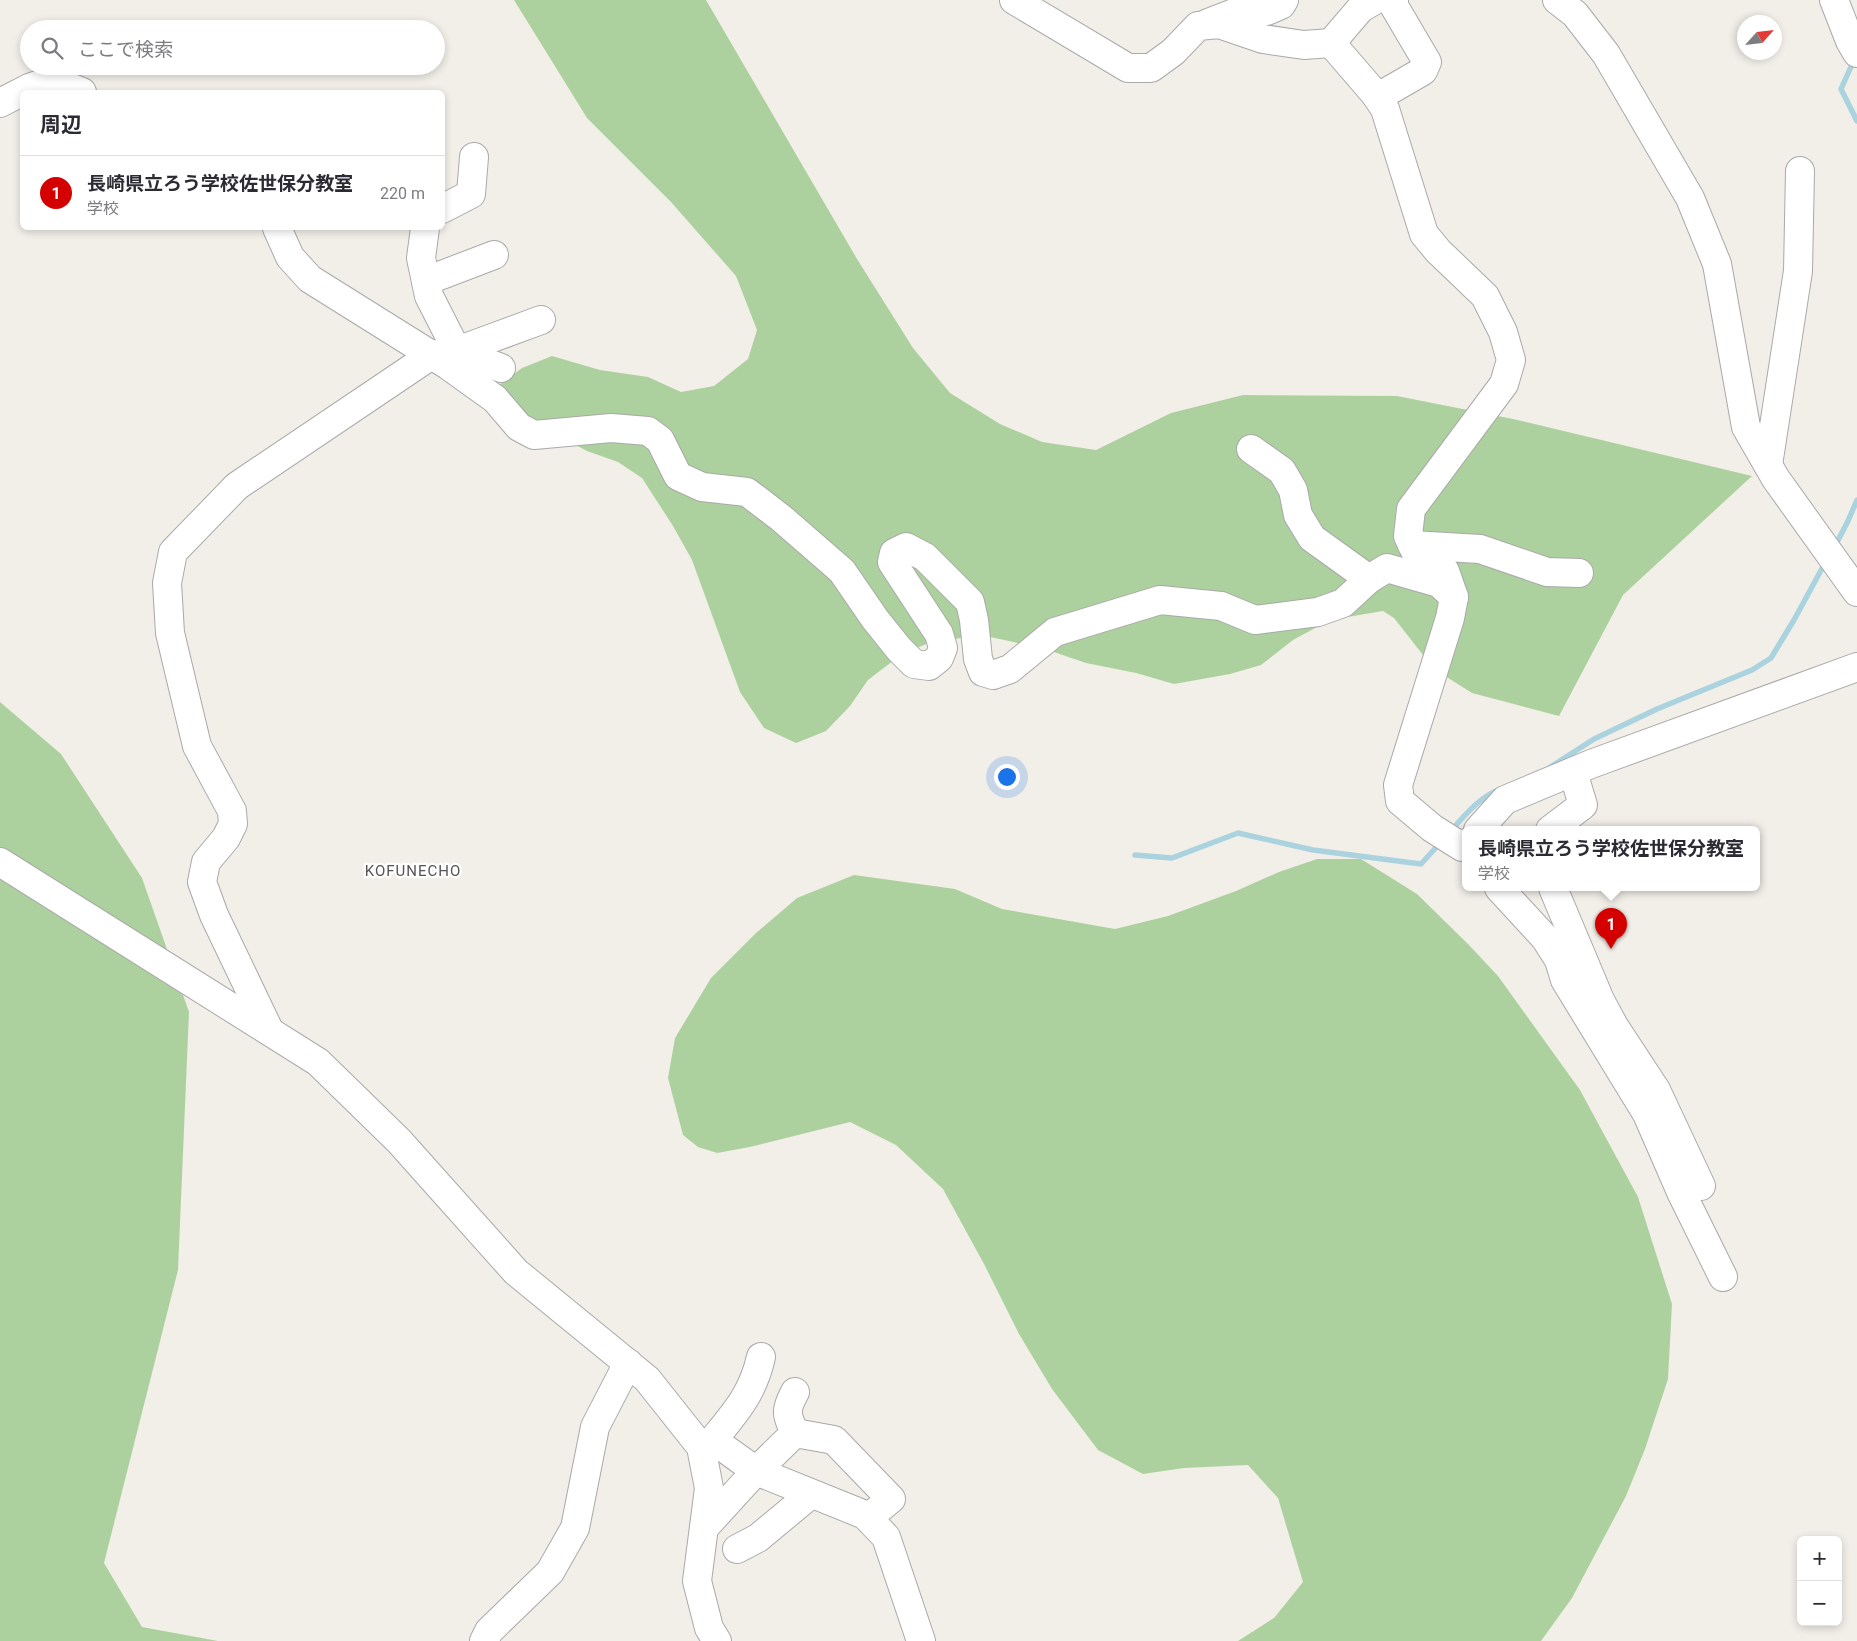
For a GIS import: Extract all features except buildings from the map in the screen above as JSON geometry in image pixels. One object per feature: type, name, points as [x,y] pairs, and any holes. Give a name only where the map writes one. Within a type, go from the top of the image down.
[{"type":"street","points":[[1014,0],[1128,68],[1151,68],[1173,52],[1198,26],[1234,13],[1268,11],[1281,5],[1284,0]]},
{"type":"street","points":[[1202,26],[1219,24],[1263,39],[1304,45],[1331,43],[1361,8],[1375,0]]},
{"type":"street","points":[[1375,94],[1385,92],[1422,71],[1427,62],[1394,6],[1394,0]]},
{"type":"street","points":[[1557,0],[1575,14],[1606,54],[1690,198],[1717,264],[1746,427],[1768,465],[1856,590]]},
{"type":"street","points":[[1834,0],[1850,41],[1857,53]]},
{"type":"street","points":[[1331,43],[1375,94],[1385,109],[1424,234],[1438,251],[1485,296],[1503,332],[1511,360],[1504,384],[1411,509],[1408,536],[1416,553],[1445,571],[1454,597],[1450,618],[1398,785],[1400,801],[1460,840]]},
{"type":"street","points":[[25,90],[52,80],[77,90]]},
{"type":"street","points":[[0,103],[20,93]]},
{"type":"street","points":[[445,208],[472,194],[474,157]]},
{"type":"street","points":[[1768,465],[1798,271],[1800,171]]},
{"type":"street","points":[[278,230],[290,257],[310,278],[446,357],[496,399],[519,427],[534,435],[611,428],[648,431],[660,440],[678,476],[702,487],[747,492],[781,518],[842,571],[899,650],[914,664],[928,666],[939,658],[943,648],[938,634],[892,562],[894,553],[906,547],[925,557],[970,602],[978,659],[983,672],[993,675],[1010,669],[1055,632],[1160,600],[1221,606],[1255,620],[1318,612],[1343,603],[1369,579],[1387,568],[1439,582],[1454,597]]},
{"type":"street","points":[[425,230],[421,258],[429,296],[446,357]]},
{"type":"street","points":[[426,281],[494,255]]},
{"type":"street","points":[[269,1030],[214,915],[202,882],[206,862],[226,838],[234,824],[232,811],[197,746],[170,633],[167,583],[173,552],[237,486],[446,357],[542,320]]},
{"type":"street","points":[[446,357],[501,368]]},
{"type":"street","points":[[1251,449],[1282,471],[1293,490],[1298,515],[1312,538],[1369,579]]},
{"type":"street","points":[[1412,545],[1480,549],[1547,572],[1579,573]]},
{"type":"street","points":[[1476,826],[1505,800],[1573,772],[1857,666]]},
{"type":"street","points":[[1556,826],[1584,806],[1573,772]]},
{"type":"street","points":[[0,862],[318,1062],[399,1141],[516,1272],[647,1379],[707,1443],[756,1471],[868,1518],[886,1537],[921,1641]]},
{"type":"street","points":[[1502,891],[1545,938],[1559,960],[1565,980],[1647,1114],[1681,1192],[1723,1277]]},
{"type":"street","points":[[1554,891],[1600,1000],[1614,1026],[1656,1090],[1700,1186]]},
{"type":"street","points":[[717,1641],[709,1628],[697,1581],[709,1488],[707,1443],[745,1399],[757,1375],[761,1357]]},
{"type":"street","points":[[484,1641],[489,1631],[550,1572],[575,1528],[595,1427],[628,1363]]},
{"type":"street","points":[[795,1392],[788,1404],[787,1416],[796,1433]]},
{"type":"street","points":[[704,1528],[756,1471],[796,1433]]},
{"type":"street","points":[[796,1433],[834,1440],[891,1500],[868,1518]]},
{"type":"street","points":[[737,1549],[758,1538],[811,1494]]},
{"type":"green space","points":[[514,0],[706,0],[857,259],[913,348],[950,393],[1000,424],[1042,442],[1096,450],[1171,413],[1243,395],[1397,396],[1513,419],[1752,476],[1623,595],[1559,716],[1472,693],[1434,669],[1394,618],[1383,611],[1330,620],[1293,640],[1261,665],[1230,674],[1174,684],[1136,673],[1086,663],[1045,649],[981,635],[929,643],[902,654],[868,680],[850,706],[826,731],[796,743],[764,728],[740,692],[692,560],[642,478],[618,462],[587,451],[530,421],[499,385],[522,368],[552,356],[600,370],[648,377],[681,392],[714,386],[748,359],[757,330],[736,276],[671,202],[587,118]]},
{"type":"green space","points":[[0,702],[61,754],[142,878],[189,1012],[178,1270],[104,1563],[142,1627],[218,1641],[0,1641]]},
{"type":"green space","points":[[1317,859],[1361,859],[1417,894],[1498,976],[1580,1090],[1638,1197],[1672,1304],[1668,1379],[1645,1449],[1626,1496],[1572,1598],[1541,1641],[1238,1641],[1274,1618],[1303,1582],[1278,1498],[1248,1465],[1184,1468],[1143,1474],[1098,1450],[1052,1389],[1019,1334],[943,1189],[896,1145],[850,1122],[750,1147],[717,1153],[698,1147],[683,1135],[668,1078],[675,1038],[711,978],[756,933],[797,898],[854,875],[955,889],[1002,909],[1115,929],[1168,916]]},
{"type":"waterway","points":[[1854,60],[1841,89],[1857,121]]},
{"type":"waterway","points":[[1835,546],[1857,500]]},
{"type":"waterway","points":[[1549,768],[1594,739],[1657,709],[1752,670],[1771,658],[1825,563]]},
{"type":"waterway","points":[[1450,832],[1480,801],[1502,789]]},
{"type":"waterway","points":[[1135,855],[1172,858],[1238,833],[1313,850],[1421,864],[1441,842]]},
{"type":"place","name":"長崎県立ろう学校佐世保分教室","points":[[1611,949]]},
{"type":"district","name":"KOFUNECHO","points":[[413,871]]}]
